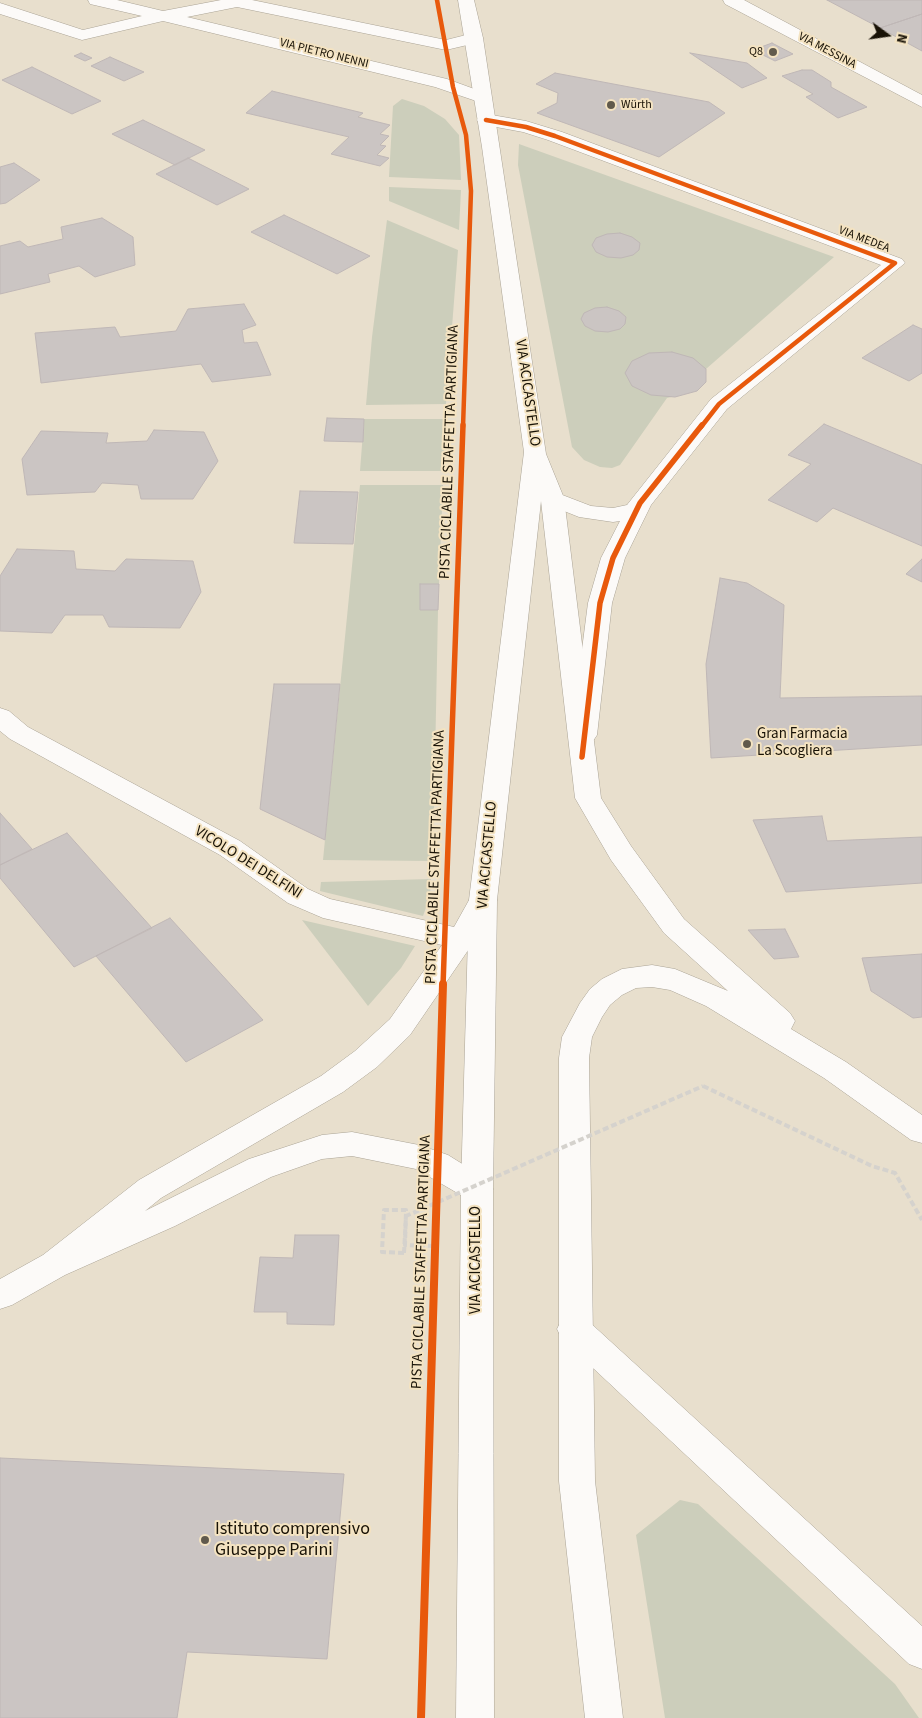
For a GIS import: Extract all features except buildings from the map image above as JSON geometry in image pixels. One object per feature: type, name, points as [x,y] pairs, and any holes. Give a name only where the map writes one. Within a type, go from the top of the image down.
[{"type":"main road","name":"VIA PIETRO NENNI","points":[[96,0],[442,83],[482,98]]},
{"type":"main road","name":"VIA ACICASTELLO","points":[[466,0],[474,38],[535,452],[482,900],[477,1189],[475,1718]]},
{"type":"main road","name":"VIA MESSINA","points":[[732,0],[922,102]]},
{"type":"main road","name":"VIA PIETRO NENNI","points":[[164,16],[238,2],[446,45],[474,38]]},
{"type":"main road","points":[[0,8],[82,35],[164,16]]},
{"type":"main road","name":"VIA MEDEA","points":[[486,120],[526,126],[555,136],[895,264],[719,404],[683,447],[635,511]]},
{"type":"main road","points":[[535,452],[552,498],[588,798],[621,853],[674,926],[835,1070]]},
{"type":"main road","points":[[552,498],[588,512],[613,515],[635,511]]},
{"type":"main road","points":[[582,757],[600,603],[613,558],[635,511]]},
{"type":"main road","name":"VICOLO DEI DELFINI","points":[[0,716],[19,733],[230,848],[298,896],[323,908],[461,939]]},
{"type":"main road","points":[[54,1265],[150,1189],[332,1084],[366,1059],[400,1028],[461,939],[482,900]]},
{"type":"main road","points":[[604,1718],[577,1481],[574,1329],[574,1058],[577,1036],[590,1011],[600,997],[612,987],[632,977],[652,976],[675,980],[716,998],[835,1070],[922,1131]]},
{"type":"main road","points":[[0,1294],[54,1265],[164,1217],[260,1168],[322,1147],[352,1144],[419,1157],[437,1164],[477,1189]]},
{"type":"main road","points":[[574,1329],[922,1651]]},
{"type":"path","points":[[434,1246],[405,1245],[406,1210],[384,1210],[382,1252],[404,1253],[406,1216],[703,1086],[872,1166],[895,1173],[922,1220]]},
{"type":"green space","points":[[402,99],[424,106],[445,119],[459,135],[461,180],[389,177],[393,106]]},
{"type":"green space","points":[[519,144],[834,257],[706,369],[706,382],[697,391],[667,398],[620,465],[612,468],[600,467],[584,460],[572,447],[518,165]]},
{"type":"green space","points":[[389,187],[461,190],[459,230],[389,201]]},
{"type":"green space","points":[[387,220],[458,250],[446,404],[366,405],[372,337]]},
{"type":"green space","points":[[364,419],[445,419],[444,471],[360,471]]},
{"type":"green space","points":[[360,485],[443,485],[439,584],[420,585],[420,610],[438,610],[433,861],[323,860]]},
{"type":"green space","points":[[431,879],[430,896],[423,916],[320,891],[321,882]]},
{"type":"green space","points":[[302,920],[415,946],[401,968],[368,1006]]},
{"type":"green space","points":[[680,1500],[698,1504],[895,1684],[919,1718],[665,1718],[636,1535]]},
{"type":"cycle path","name":"PISTA CICLABILE STAFFETTA PARTIGIANA","points":[[421,1718],[434,1246],[471,191],[466,135],[453,87],[437,0]]},
{"type":"cycle path","points":[[486,120],[526,127],[555,136],[895,263],[719,404],[640,503],[613,558],[600,603],[582,757]]},
{"type":"place","name":"Q8","points":[[773,52]]},
{"type":"place","name":"Würth","points":[[611,105]]},
{"type":"place","name":"Gran Farmacia La Scogliera","points":[[747,744]]},
{"type":"place","name":"Istituto comprensivo Giuseppe Parini","points":[[205,1540]]}]
